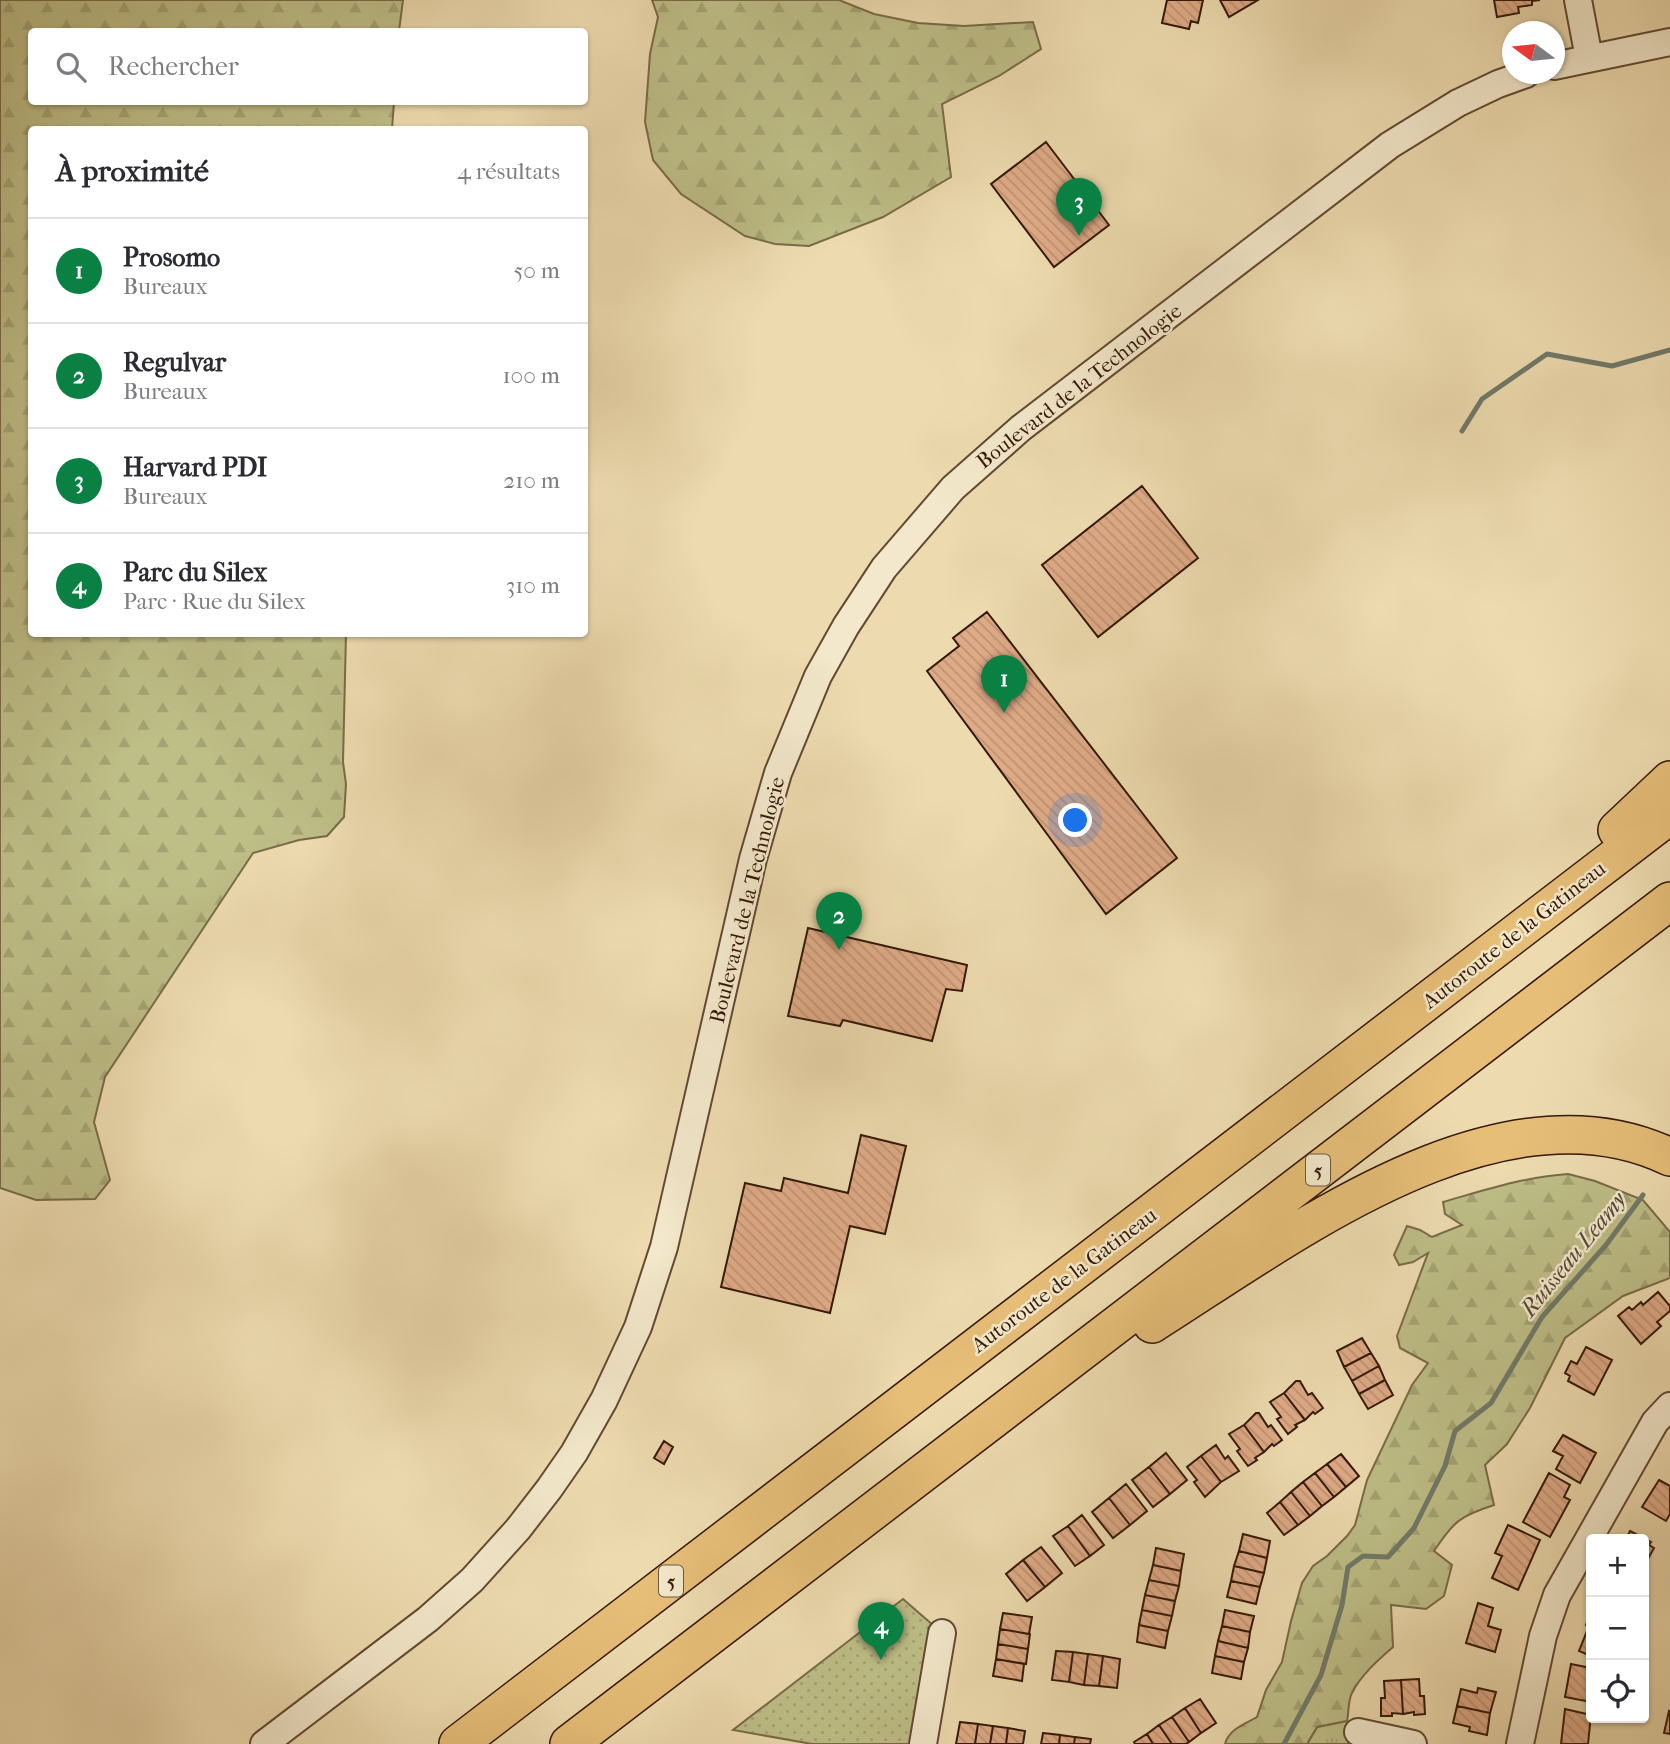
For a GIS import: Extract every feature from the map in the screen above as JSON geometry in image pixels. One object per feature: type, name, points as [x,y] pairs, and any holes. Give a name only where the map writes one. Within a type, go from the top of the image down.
[{"type":"highway","points":[[1469,970],[1670,780]]},
{"type":"highway","name":"Autoroute de la Gatineau","points":[[458,1744],[1670,815]]},
{"type":"highway","name":"5","points":[[569,1744],[1670,901]]},
{"type":"highway","points":[[966,1439],[1311,1224],[1381,1185],[1434,1162],[1501,1142],[1566,1135],[1616,1139],[1670,1157]]},
{"type":"street","points":[[1578,0],[1589,58]]},
{"type":"street","points":[[1565,64],[1670,42]]},
{"type":"street","name":"Boulevard de la Technologie","points":[[264,1744],[428,1619],[472,1580],[510,1539],[549,1489],[604,1400],[638,1327],[664,1247],[753,859],[778,773],[818,676],[846,626],[884,568],[953,488],[1021,428],[1390,145],[1458,103],[1502,82]]},
{"type":"street","points":[[1520,1744],[1543,1636],[1557,1595],[1655,1422],[1670,1406]]},
{"type":"street","points":[[923,1744],[942,1633]]},
{"type":"street","points":[[1358,1732],[1413,1744]]},
{"type":"green space","points":[[0,0],[403,0],[399,28],[28,28],[28,105],[394,105],[392,126],[28,126],[28,637],[346,637],[343,762],[346,784],[344,817],[327,836],[299,840],[253,853],[105,1077],[94,1122],[110,1180],[95,1199],[36,1200],[0,1188]]},
{"type":"green space","points":[[652,0],[839,0],[874,14],[918,23],[964,26],[1033,22],[1041,49],[999,76],[942,104],[951,177],[883,217],[809,246],[775,244],[745,236],[681,194],[653,160],[645,122],[650,54],[658,17]]},
{"type":"green space","points":[[1568,1174],[1595,1181],[1643,1200],[1670,1232],[1670,1278],[1623,1296],[1565,1338],[1530,1408],[1507,1444],[1485,1465],[1494,1505],[1459,1521],[1434,1551],[1452,1565],[1444,1596],[1426,1609],[1391,1605],[1393,1647],[1370,1668],[1356,1686],[1350,1699],[1347,1721],[1317,1727],[1307,1744],[1225,1744],[1234,1731],[1257,1717],[1266,1690],[1282,1662],[1302,1583],[1313,1566],[1327,1556],[1355,1525],[1367,1480],[1412,1385],[1428,1363],[1400,1348],[1397,1336],[1428,1253],[1413,1262],[1399,1265],[1394,1255],[1407,1226],[1432,1237],[1462,1225],[1445,1214],[1443,1202],[1520,1181]]},
{"type":"green space","points":[[903,1599],[942,1633],[923,1744],[812,1744],[733,1730]]},
{"type":"green space","points":[[1347,1721],[1358,1732],[1353,1744],[1307,1744],[1317,1727]]},
{"type":"building","points":[[1167,0],[1203,0],[1198,23],[1191,21],[1189,29],[1162,23]]},
{"type":"building","points":[[1220,0],[1258,0],[1229,17]]},
{"type":"building","points":[[1494,0],[1540,0],[1532,1],[1532,5],[1518,7],[1519,13],[1497,17]]},
{"type":"building","points":[[1046,142],[1109,225],[1054,267],[991,184]]},
{"type":"building","points":[[1142,486],[1198,558],[1098,637],[1042,565]]},
{"type":"building","points":[[987,612],[1177,858],[1106,914],[927,671],[959,646],[953,638]]},
{"type":"building","points":[[808,928],[967,965],[962,991],[946,989],[932,1041],[843,1020],[840,1026],[788,1016]]},
{"type":"building","points":[[861,1135],[906,1146],[885,1234],[850,1226],[830,1313],[721,1287],[745,1183],[781,1191],[784,1178],[848,1193]]},
{"type":"building","points":[[1658,1292],[1670,1306],[1670,1311],[1657,1322],[1661,1326],[1641,1344],[1618,1316],[1629,1307],[1632,1310],[1641,1302],[1643,1305]]},
{"type":"building","points":[[1362,1338],[1371,1353],[1344,1367],[1337,1351]]},
{"type":"building","points":[[1586,1347],[1612,1360],[1594,1395],[1568,1381],[1570,1376],[1565,1373],[1571,1361],[1577,1364]]},
{"type":"building","points":[[1371,1353],[1379,1366],[1352,1381],[1344,1367]]},
{"type":"building","points":[[1379,1366],[1385,1380],[1359,1394],[1352,1381]]},
{"type":"building","points":[[1385,1380],[1393,1395],[1368,1409],[1359,1394]]},
{"type":"building","points":[[1296,1381],[1300,1381],[1308,1395],[1312,1393],[1323,1408],[1315,1414],[1313,1412],[1305,1420],[1284,1393]]},
{"type":"building","points":[[1284,1393],[1305,1420],[1295,1425],[1297,1427],[1288,1434],[1277,1419],[1281,1417],[1270,1402]]},
{"type":"building","points":[[1259,1413],[1268,1427],[1271,1425],[1282,1440],[1274,1446],[1272,1444],[1264,1452],[1244,1425]]},
{"type":"building","points":[[1244,1425],[1264,1452],[1248,1466],[1229,1434]]},
{"type":"building","points":[[1563,1435],[1596,1453],[1580,1483],[1556,1469],[1563,1456],[1553,1451]]},
{"type":"building","points":[[664,1441],[673,1447],[664,1464],[654,1458]]},
{"type":"building","points":[[1216,1445],[1225,1459],[1228,1456],[1239,1471],[1221,1482],[1201,1456]]},
{"type":"building","points":[[1166,1453],[1187,1480],[1170,1494],[1149,1467]]},
{"type":"building","points":[[1341,1454],[1359,1476],[1346,1487],[1327,1464]]},
{"type":"building","points":[[1201,1456],[1221,1482],[1205,1497],[1187,1467]]},
{"type":"building","points":[[1327,1464],[1346,1487],[1334,1497],[1315,1473]]},
{"type":"building","points":[[1149,1467],[1170,1494],[1153,1507],[1132,1480]]},
{"type":"building","points":[[1315,1473],[1334,1497],[1322,1506],[1303,1482]]},
{"type":"building","points":[[1549,1473],[1570,1485],[1564,1497],[1570,1500],[1550,1537],[1523,1522]]},
{"type":"building","points":[[1659,1480],[1670,1486],[1670,1514],[1666,1521],[1642,1507]]},
{"type":"building","points":[[1303,1482],[1322,1506],[1310,1516],[1291,1492]]},
{"type":"building","points":[[1126,1484],[1147,1511],[1130,1525],[1109,1498]]},
{"type":"building","points":[[1291,1492],[1310,1516],[1298,1525],[1280,1502]]},
{"type":"building","points":[[1109,1498],[1130,1525],[1113,1538],[1092,1512]]},
{"type":"building","points":[[1280,1502],[1298,1525],[1284,1535],[1267,1513]]},
{"type":"building","points":[[1082,1515],[1104,1545],[1090,1556],[1068,1526]]},
{"type":"building","points":[[1508,1525],[1540,1540],[1518,1590],[1492,1578],[1502,1556],[1495,1553]]},
{"type":"building","points":[[1068,1526],[1090,1556],[1075,1566],[1053,1536]]},
{"type":"building","points":[[1243,1534],[1270,1541],[1267,1558],[1239,1551]]},
{"type":"building","points":[[1041,1547],[1062,1573],[1045,1587],[1023,1560]]},
{"type":"building","points":[[1156,1548],[1184,1554],[1181,1571],[1153,1565]]},
{"type":"building","points":[[1239,1551],[1267,1558],[1264,1573],[1234,1566]]},
{"type":"building","points":[[1023,1560],[1045,1587],[1027,1601],[1006,1574]]},
{"type":"building","points":[[1153,1565],[1181,1571],[1179,1586],[1149,1580]]},
{"type":"building","points":[[1234,1566],[1264,1573],[1260,1587],[1231,1581]]},
{"type":"building","points":[[1149,1580],[1179,1586],[1175,1601],[1145,1595]]},
{"type":"building","points":[[1231,1581],[1260,1587],[1256,1604],[1227,1597]]},
{"type":"building","points":[[1145,1595],[1175,1601],[1172,1616],[1142,1610]]},
{"type":"building","points":[[1478,1603],[1493,1608],[1488,1626],[1501,1630],[1495,1652],[1466,1643]]},
{"type":"building","points":[[1142,1610],[1172,1616],[1168,1631],[1139,1625]]},
{"type":"building","points":[[1225,1610],[1254,1616],[1250,1632],[1222,1626]]},
{"type":"building","points":[[1003,1613],[1032,1617],[1029,1634],[1000,1629]]},
{"type":"building","points":[[1139,1625],[1168,1631],[1165,1648],[1137,1642]]},
{"type":"building","points":[[1222,1626],[1250,1632],[1248,1648],[1218,1641]]},
{"type":"building","points":[[1000,1629],[1030,1634],[1028,1649],[998,1644]]},
{"type":"building","points":[[1586,1634],[1586,1654],[1579,1651]]},
{"type":"building","points":[[1218,1641],[1248,1648],[1244,1662],[1215,1656]]},
{"type":"building","points":[[998,1644],[1028,1649],[1026,1664],[996,1659]]},
{"type":"building","points":[[1056,1651],[1073,1652],[1069,1682],[1052,1680]]},
{"type":"building","points":[[1073,1652],[1088,1654],[1084,1685],[1069,1682]]},
{"type":"building","points":[[1088,1654],[1103,1656],[1099,1686],[1084,1685]]},
{"type":"building","points":[[1103,1656],[1120,1659],[1117,1688],[1099,1686]]},
{"type":"building","points":[[1215,1656],[1244,1662],[1241,1679],[1212,1673]]},
{"type":"building","points":[[996,1659],[1024,1664],[1022,1681],[993,1676]]},
{"type":"building","points":[[1571,1664],[1586,1667],[1586,1701],[1565,1697]]},
{"type":"building","points":[[1419,1679],[1425,1714],[1403,1714],[1401,1680]]},
{"type":"building","points":[[1401,1680],[1403,1714],[1381,1716],[1381,1698],[1385,1698],[1384,1681]]},
{"type":"building","points":[[1478,1688],[1496,1692],[1490,1713],[1457,1706],[1461,1689],[1477,1693]]},
{"type":"building","points":[[1200,1699],[1216,1723],[1201,1733],[1185,1708]]},
{"type":"building","points":[[1457,1706],[1490,1713],[1487,1735],[1469,1731],[1470,1727],[1453,1723]]},
{"type":"building","points":[[1185,1708],[1201,1733],[1189,1742],[1172,1717]]},
{"type":"building","points":[[1565,1709],[1586,1714],[1586,1723],[1590,1723],[1588,1744],[1561,1744]]},
{"type":"building","points":[[1670,1712],[1670,1734],[1664,1733]]},
{"type":"building","points":[[1172,1717],[1189,1742],[1186,1744],[1172,1744],[1159,1725]]},
{"type":"building","points":[[960,1722],[978,1724],[975,1744],[956,1744]]},
{"type":"building","points":[[978,1724],[993,1726],[990,1744],[975,1744]]},
{"type":"building","points":[[1159,1725],[1172,1744],[1153,1744],[1147,1734]]},
{"type":"building","points":[[993,1726],[1008,1728],[1006,1744],[990,1744]]},
{"type":"building","points":[[1008,1728],[1025,1731],[1023,1744],[1006,1744]]},
{"type":"building","points":[[1043,1733],[1060,1735],[1059,1744],[1041,1744]]},
{"type":"building","points":[[1147,1734],[1153,1744],[1135,1744],[1134,1742]]},
{"type":"building","points":[[1060,1735],[1075,1737],[1074,1744],[1059,1744]]},
{"type":"building","points":[[1075,1737],[1091,1739],[1090,1744],[1074,1744]]},
{"type":"waterway","points":[[1462,431],[1482,399],[1547,354],[1612,366],[1670,350]]},
{"type":"waterway","name":"Ruisseau Leamy","points":[[1284,1744],[1321,1675],[1342,1605],[1348,1567],[1363,1556],[1388,1557],[1414,1528],[1445,1466],[1455,1431],[1491,1403],[1542,1317],[1606,1245],[1643,1195]]},
{"type":"place","name":"Harvard PDI","points":[[1079,236]]},
{"type":"place","name":"Prosomo","points":[[1004,713]]},
{"type":"place","name":"Regulvar","points":[[839,950]]},
{"type":"place","name":"Parc du Silex","points":[[881,1660]]}]
